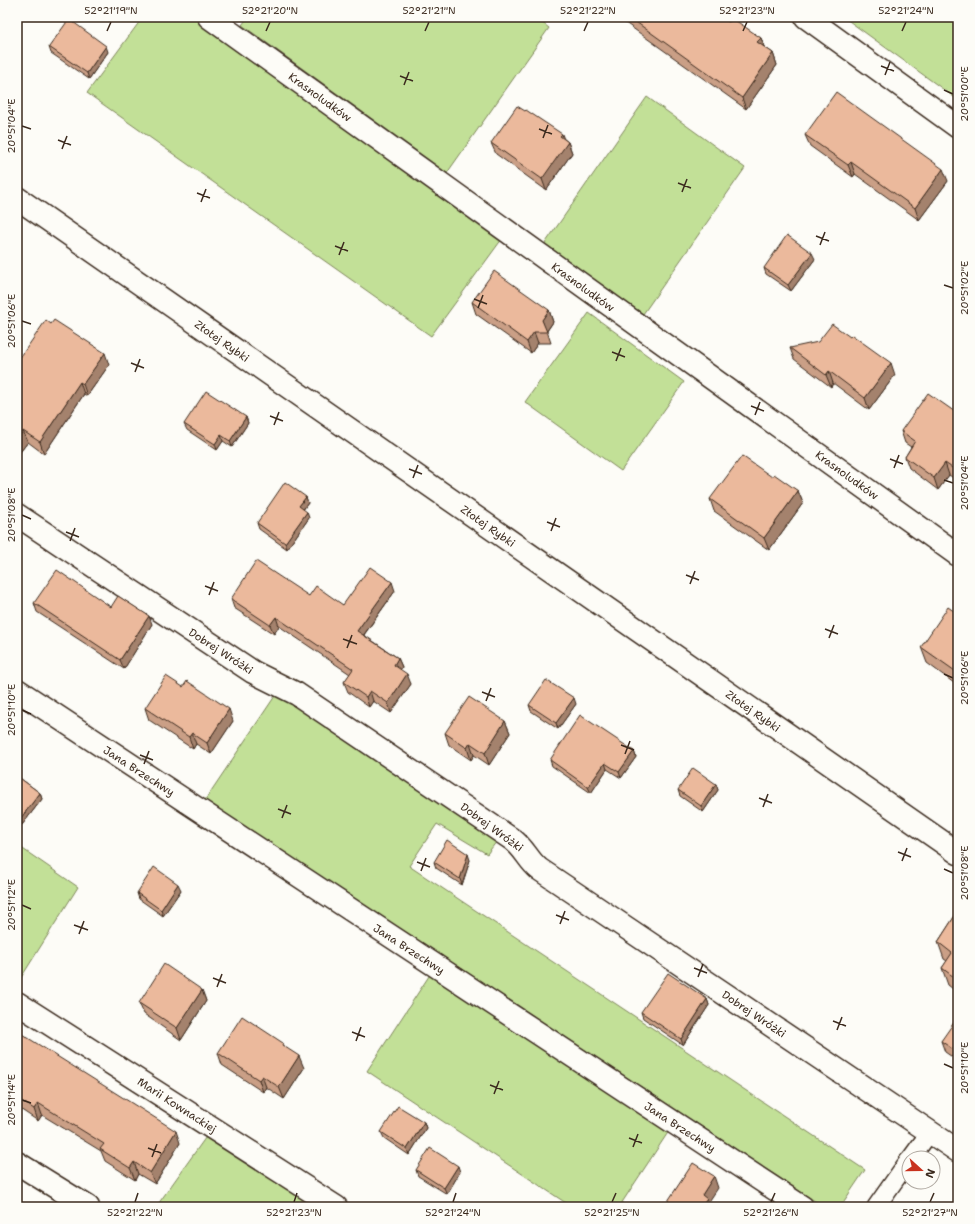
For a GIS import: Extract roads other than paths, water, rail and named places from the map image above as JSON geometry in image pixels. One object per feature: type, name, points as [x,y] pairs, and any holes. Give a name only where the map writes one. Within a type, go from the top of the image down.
[{"type":"street","name":"Krasnoludków","points":[[209,17],[958,555]]},
{"type":"street","points":[[806,17],[958,127]]},
{"type":"street","name":"Złotej Rybki","points":[[17,198],[958,854]]},
{"type":"street","name":"Dobrej Wróżki","points":[[17,515],[253,672],[297,694],[522,846],[533,864],[539,869],[958,1151]]},
{"type":"street","name":"Jana Brzechwy","points":[[17,690],[802,1207]]},
{"type":"street","name":"Marii Kownackiej","points":[[17,1003],[336,1207]]},
{"type":"street","points":[[17,1163],[88,1207]]},
{"type":"lane","points":[[917,1150],[930,1132]]},
{"type":"lane","points":[[876,1207],[901,1172]]}]
